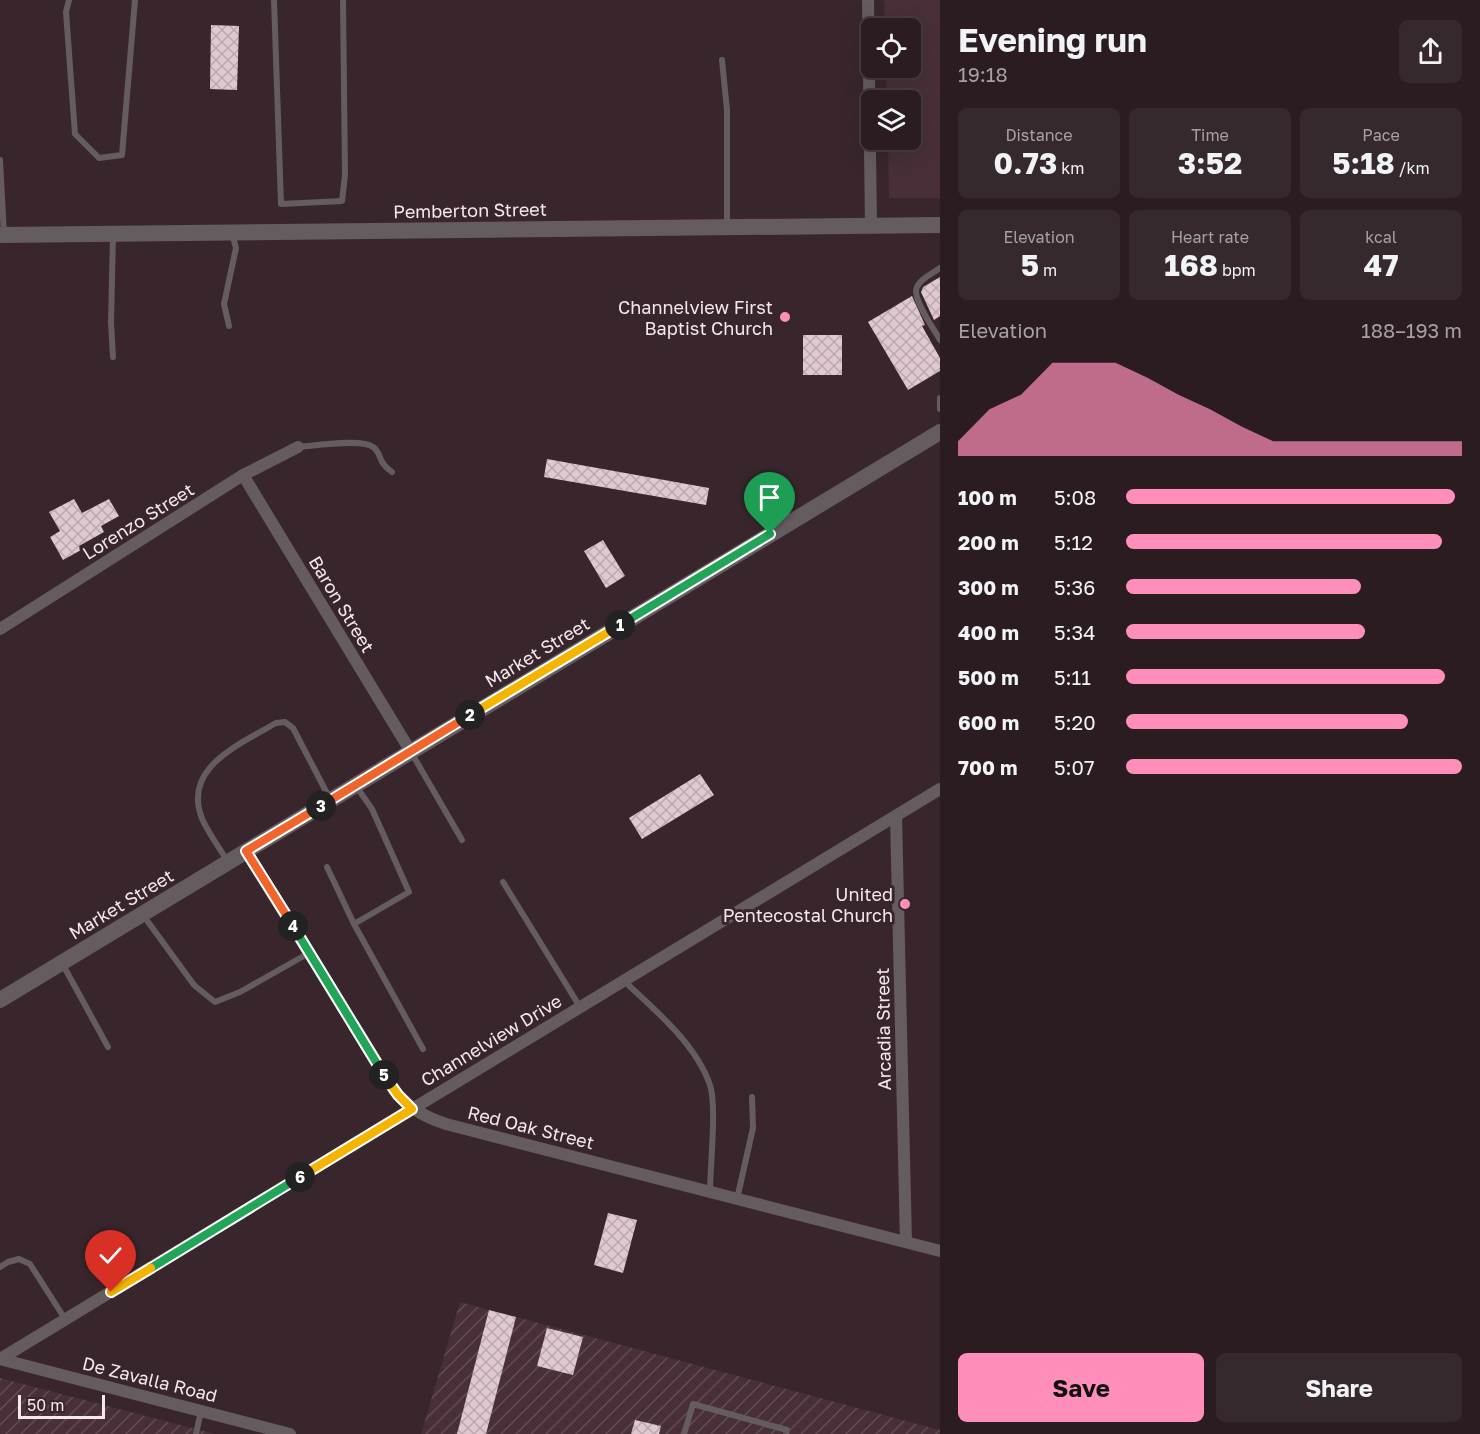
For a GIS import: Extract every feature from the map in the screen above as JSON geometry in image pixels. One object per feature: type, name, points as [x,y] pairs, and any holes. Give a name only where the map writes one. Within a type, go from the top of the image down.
[{"type":"street","points":[[868,0],[871,226]]},
{"type":"street","name":"Pemberton Street","points":[[2,235],[940,225]]},
{"type":"street","name":"Market Street","points":[[0,1000],[940,432]]},
{"type":"street","name":"Lorenzo Street","points":[[0,628],[243,475],[298,447]]},
{"type":"street","name":"Baron Street","points":[[243,475],[411,752]]},
{"type":"street","name":"Channelview Drive","points":[[0,1359],[940,789]]},
{"type":"street","name":"Arcadia Street","points":[[896,816],[906,1242]]},
{"type":"street","name":"Red Oak Street","points":[[246,851],[390,1084],[412,1109],[446,1124],[940,1251]]},
{"type":"street","name":"De Zavalla Road","points":[[0,1359],[290,1434]]},
{"type":"lane","points":[[69,0],[66,12],[75,134],[99,158],[122,154],[135,0]]},
{"type":"lane","points":[[274,0],[281,204],[342,201],[345,174],[343,0]]},
{"type":"lane","points":[[722,60],[728,110],[727,227]]},
{"type":"lane","points":[[0,160],[2,235]]},
{"type":"lane","points":[[230,326],[224,304],[236,248],[232,233]]},
{"type":"lane","points":[[113,234],[111,323],[113,357]]},
{"type":"lane","points":[[940,268],[919,284],[915,297],[940,340]]},
{"type":"lane","points":[[940,398],[940,409]]},
{"type":"lane","points":[[298,447],[367,443],[375,448],[382,465],[392,472]]},
{"type":"lane","points":[[228,862],[203,821],[199,806],[199,791],[206,770],[218,758],[276,723],[285,722],[293,728],[331,800]]},
{"type":"lane","points":[[411,752],[462,840]]},
{"type":"lane","points":[[354,924],[409,892],[372,809],[355,785]]},
{"type":"lane","points":[[327,867],[354,924],[423,1049]]},
{"type":"lane","points":[[503,882],[580,1007]]},
{"type":"lane","points":[[143,914],[194,985],[215,1002],[240,992],[309,953]]},
{"type":"lane","points":[[62,963],[108,1047]]},
{"type":"lane","points":[[624,981],[668,1022],[695,1058],[710,1085],[712,1107],[710,1192]]},
{"type":"lane","points":[[737,1199],[753,1128],[752,1096]]},
{"type":"lane","points":[[0,1267],[19,1259],[30,1263],[66,1319]]},
{"type":"lane","points":[[684,1434],[693,1404],[787,1430],[786,1434]]},
{"type":"lane","points":[[196,1434],[201,1411]]},
{"type":"shaded area","points":[[884,0],[940,0],[940,198],[889,198],[888,150],[921,150],[921,90],[887,90],[886,78],[921,78],[921,18],[885,18]]},
{"type":"shaded area","points":[[460,1302],[940,1430],[940,1434],[421,1434]]},
{"type":"shaded area","points":[[0,1378],[215,1434],[0,1434]]},
{"type":"building","points":[[211,25],[239,26],[237,90],[210,89]]},
{"type":"building","points":[[940,277],[940,316],[934,320],[921,292],[923,287]]},
{"type":"building","points":[[912,296],[925,325],[922,326],[940,358],[940,371],[908,390],[868,322]]},
{"type":"building","points":[[803,335],[842,335],[842,375],[803,375]]},
{"type":"building","points":[[547,459],[709,488],[706,505],[544,477]]},
{"type":"building","points":[[74,499],[82,513],[109,499],[119,516],[101,526],[104,532],[79,546],[81,550],[63,560],[50,537],[60,531],[49,512]]},
{"type":"building","points":[[603,540],[625,576],[606,588],[584,551]]},
{"type":"building","points":[[700,774],[714,795],[642,839],[629,818]]},
{"type":"building","points":[[608,1213],[637,1220],[623,1273],[594,1265]]},
{"type":"building","points":[[489,1310],[516,1317],[486,1434],[457,1434]]},
{"type":"building","points":[[547,1328],[583,1337],[573,1375],[537,1366]]},
{"type":"building","points":[[635,1420],[661,1426],[659,1434],[631,1434]]},
{"type":"place","name":"Channelview First Baptist Church","points":[[785,317]]},
{"type":"place","name":"United Pentecostal Church","points":[[905,904]]},
{"type":"route","points":[[111,1292],[412,1109],[390,1084],[246,851],[770,534]]}]
